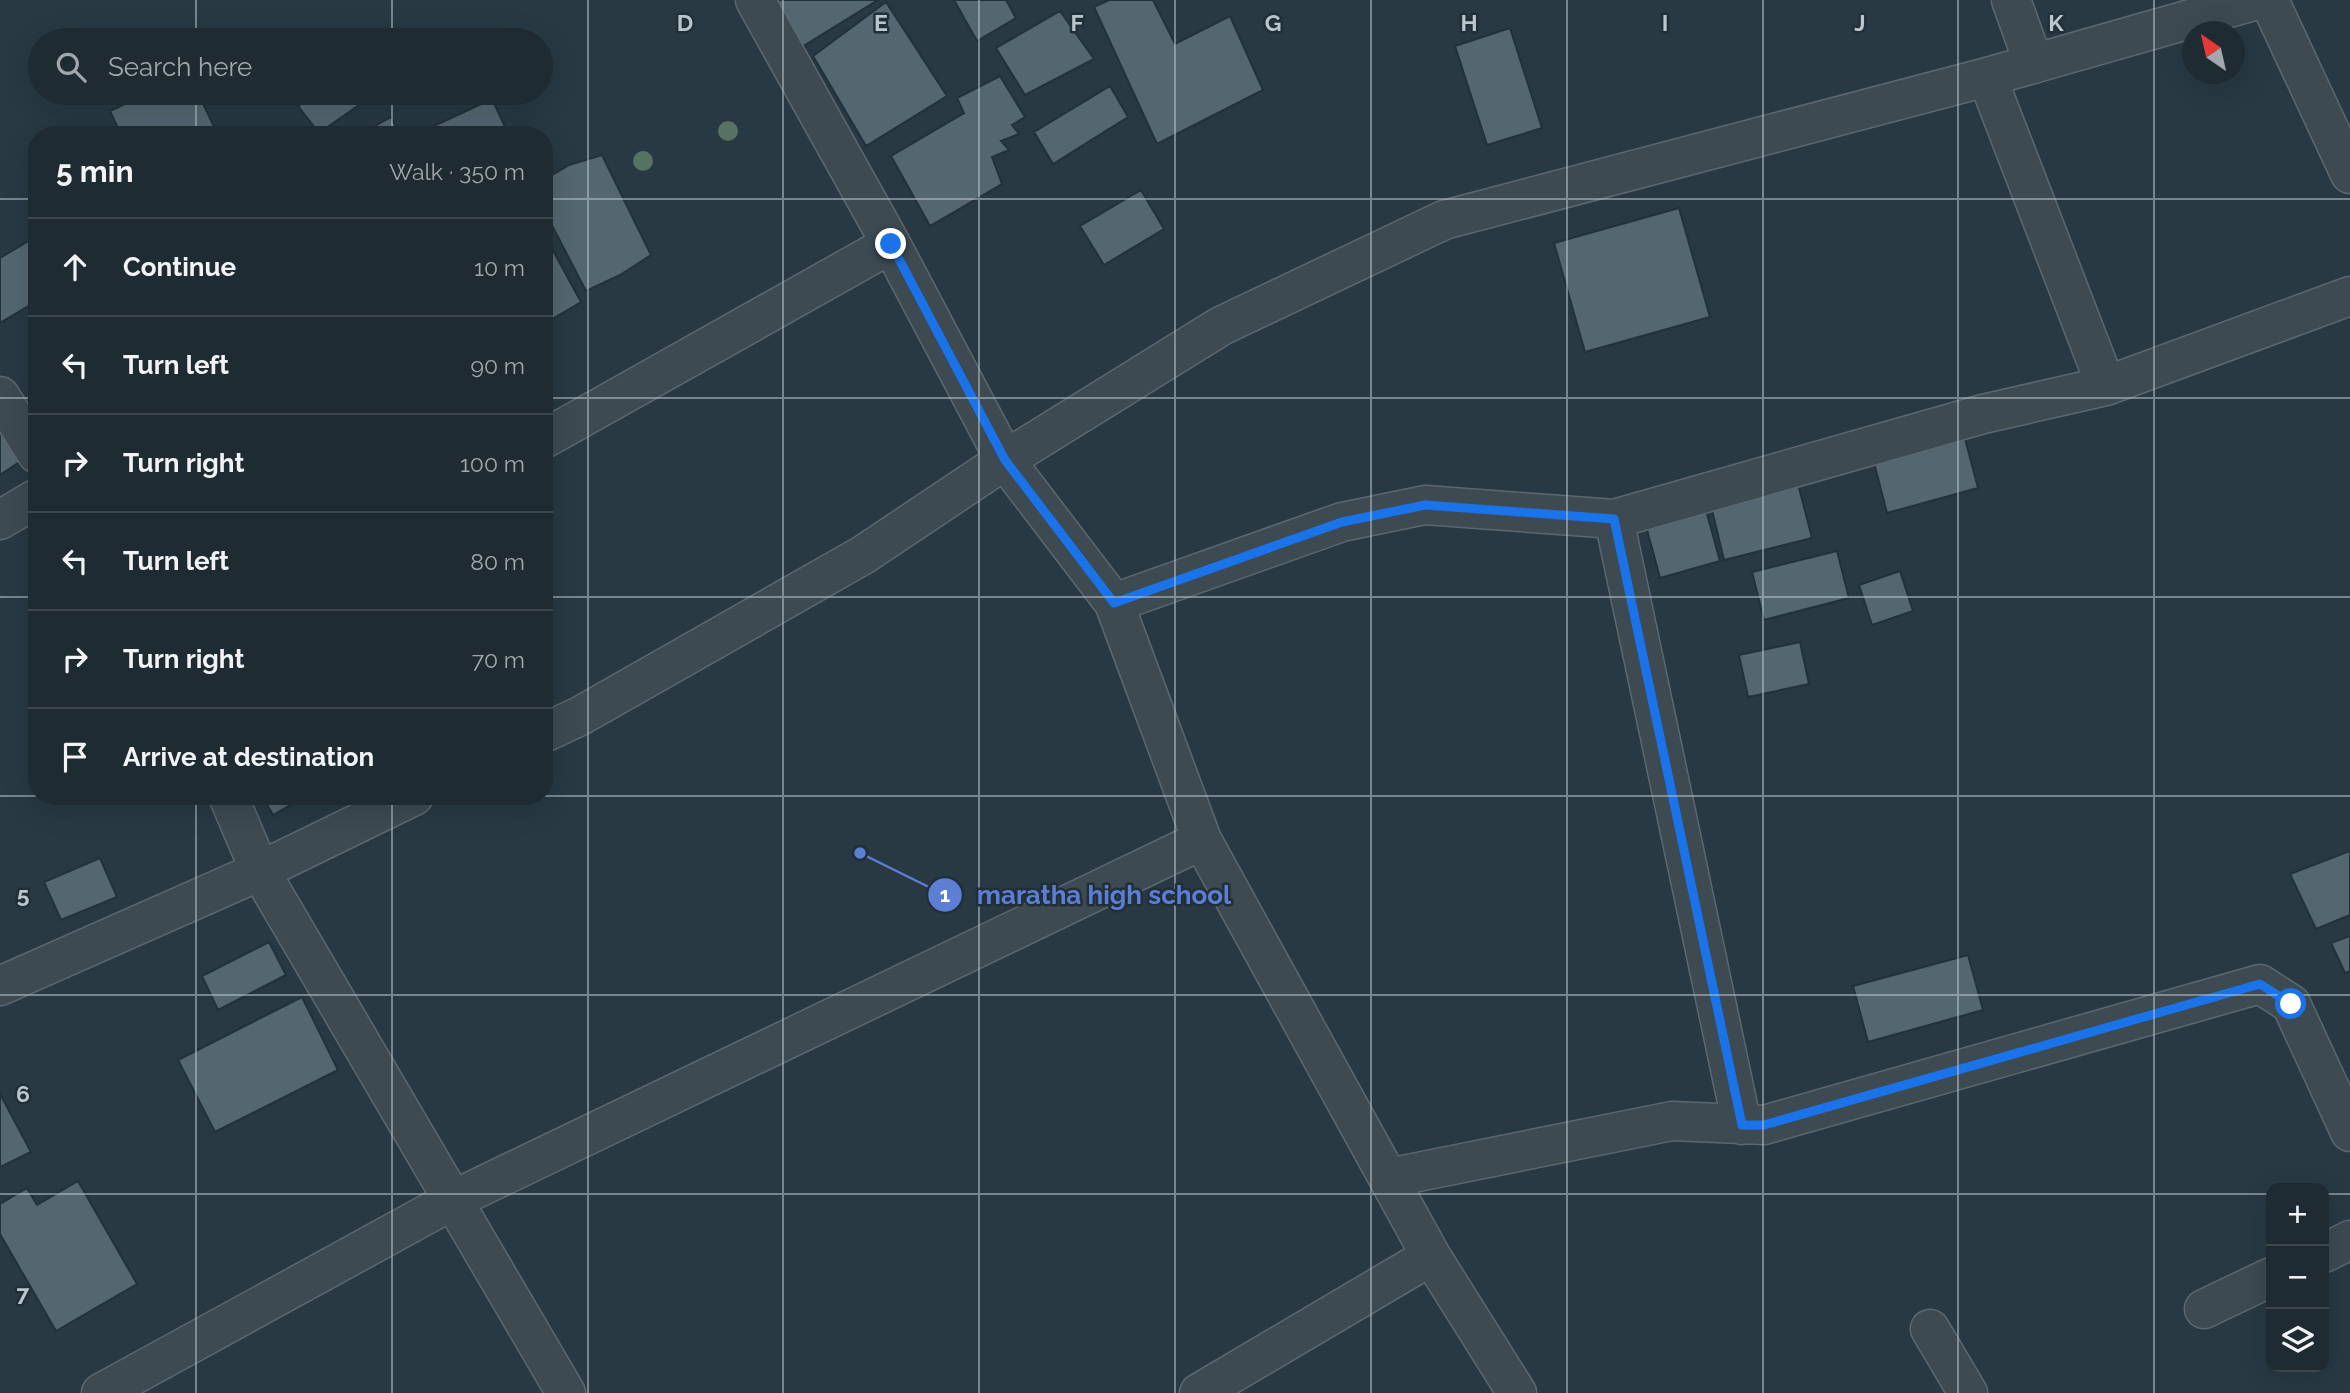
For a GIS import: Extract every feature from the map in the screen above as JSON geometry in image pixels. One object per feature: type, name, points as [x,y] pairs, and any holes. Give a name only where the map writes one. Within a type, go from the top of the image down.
[{"type":"street","points":[[755,0],[891,244],[1005,460],[1114,603],[1202,840],[1431,1256],[1517,1393]]},
{"type":"street","points":[[2011,0],[2034,64]]},
{"type":"street","points":[[553,729],[863,555],[1005,460],[1221,326],[1444,220],[1987,77],[2257,0]]},
{"type":"street","points":[[2269,0],[2350,174]]},
{"type":"street","points":[[1987,77],[2106,386]]},
{"type":"street","points":[[553,434],[891,244]]},
{"type":"street","points":[[1114,603],[1342,522],[1425,505],[1614,519],[1983,414],[2106,386],[2350,296]]},
{"type":"street","points":[[0,396],[28,440]]},
{"type":"street","points":[[0,520],[28,503]]},
{"type":"street","points":[[1614,519],[1742,1125]]},
{"type":"street","points":[[232,805],[260,871],[566,1393]]},
{"type":"street","points":[[0,986],[260,871],[396,805]]},
{"type":"street","points":[[101,1393],[453,1200],[1202,840]]},
{"type":"street","points":[[1388,1178],[1672,1121],[1764,1125],[2260,984],[2291,1004],[2350,1132]]},
{"type":"street","points":[[2329,1250],[2350,1240]]},
{"type":"street","points":[[1199,1393],[1431,1256]]},
{"type":"street","points":[[2203,1309],[2266,1279]]},
{"type":"street","points":[[1930,1329],[1968,1393]]},
{"type":"building","points":[[774,0],[878,0],[800,48]]},
{"type":"building","points":[[954,0],[1006,0],[1016,18],[977,41]]},
{"type":"building","points":[[1109,0],[1153,0],[1175,44],[1230,16],[1263,90],[1157,144],[1094,7]]},
{"type":"building","points":[[886,2],[947,96],[866,146],[813,56]]},
{"type":"building","points":[[1060,11],[1094,59],[1025,95],[996,48]]},
{"type":"building","points":[[1510,28],[1542,128],[1487,145],[1455,46]]},
{"type":"building","points":[[1000,76],[1025,117],[1012,125],[1019,134],[1001,141],[1009,150],[992,157],[1002,184],[930,226],[891,156],[964,113],[957,98]]},
{"type":"building","points":[[1110,86],[1128,117],[1053,164],[1034,132]]},
{"type":"building","points":[[123,105],[204,105],[214,126],[117,126],[110,111]]},
{"type":"building","points":[[359,105],[329,126],[314,126],[298,106]]},
{"type":"building","points":[[479,105],[495,105],[505,126],[434,126]]},
{"type":"building","points":[[391,117],[396,126],[375,126]]},
{"type":"building","points":[[602,155],[651,255],[620,275],[586,291],[553,227],[553,175],[569,165]]},
{"type":"building","points":[[1141,190],[1164,229],[1104,265],[1080,226]]},
{"type":"building","points":[[1679,208],[1710,317],[1585,352],[1554,243]]},
{"type":"building","points":[[28,241],[28,306],[0,323],[0,258]]},
{"type":"building","points":[[553,251],[581,302],[553,319]]},
{"type":"building","points":[[0,429],[21,461],[0,475]]},
{"type":"building","points":[[1963,431],[1978,488],[1887,513],[1872,455]]},
{"type":"building","points":[[1797,480],[1812,538],[1724,560],[1711,506]]},
{"type":"building","points":[[1706,510],[1720,561],[1660,578],[1646,526]]},
{"type":"building","points":[[1837,551],[1849,598],[1764,620],[1752,572]]},
{"type":"building","points":[[1900,571],[1913,611],[1872,625],[1859,585]]},
{"type":"building","points":[[1800,642],[1809,684],[1748,697],[1739,655]]},
{"type":"building","points":[[267,805],[290,805],[273,815]]},
{"type":"building","points":[[2350,851],[2350,915],[2316,929],[2290,874]]},
{"type":"building","points":[[100,858],[117,897],[61,920],[44,882]]},
{"type":"building","points":[[2350,936],[2350,971],[2345,973],[2331,943]]},
{"type":"building","points":[[269,942],[286,975],[218,1010],[202,976]]},
{"type":"building","points":[[1968,955],[1983,1010],[1868,1042],[1853,986]]},
{"type":"building","points":[[302,997],[338,1070],[215,1132],[178,1060]]},
{"type":"building","points":[[0,1094],[31,1152],[0,1167]]},
{"type":"building","points":[[78,1181],[137,1284],[56,1331],[0,1234],[0,1204],[27,1188],[37,1205]]},
{"type":"place","name":"maratha high school","points":[[860,853]]},
{"type":"route","points":[[891,244],[1005,460],[1114,603],[1342,522],[1425,505],[1614,519],[1742,1125],[1764,1125],[2260,984],[2291,1004]]}]
